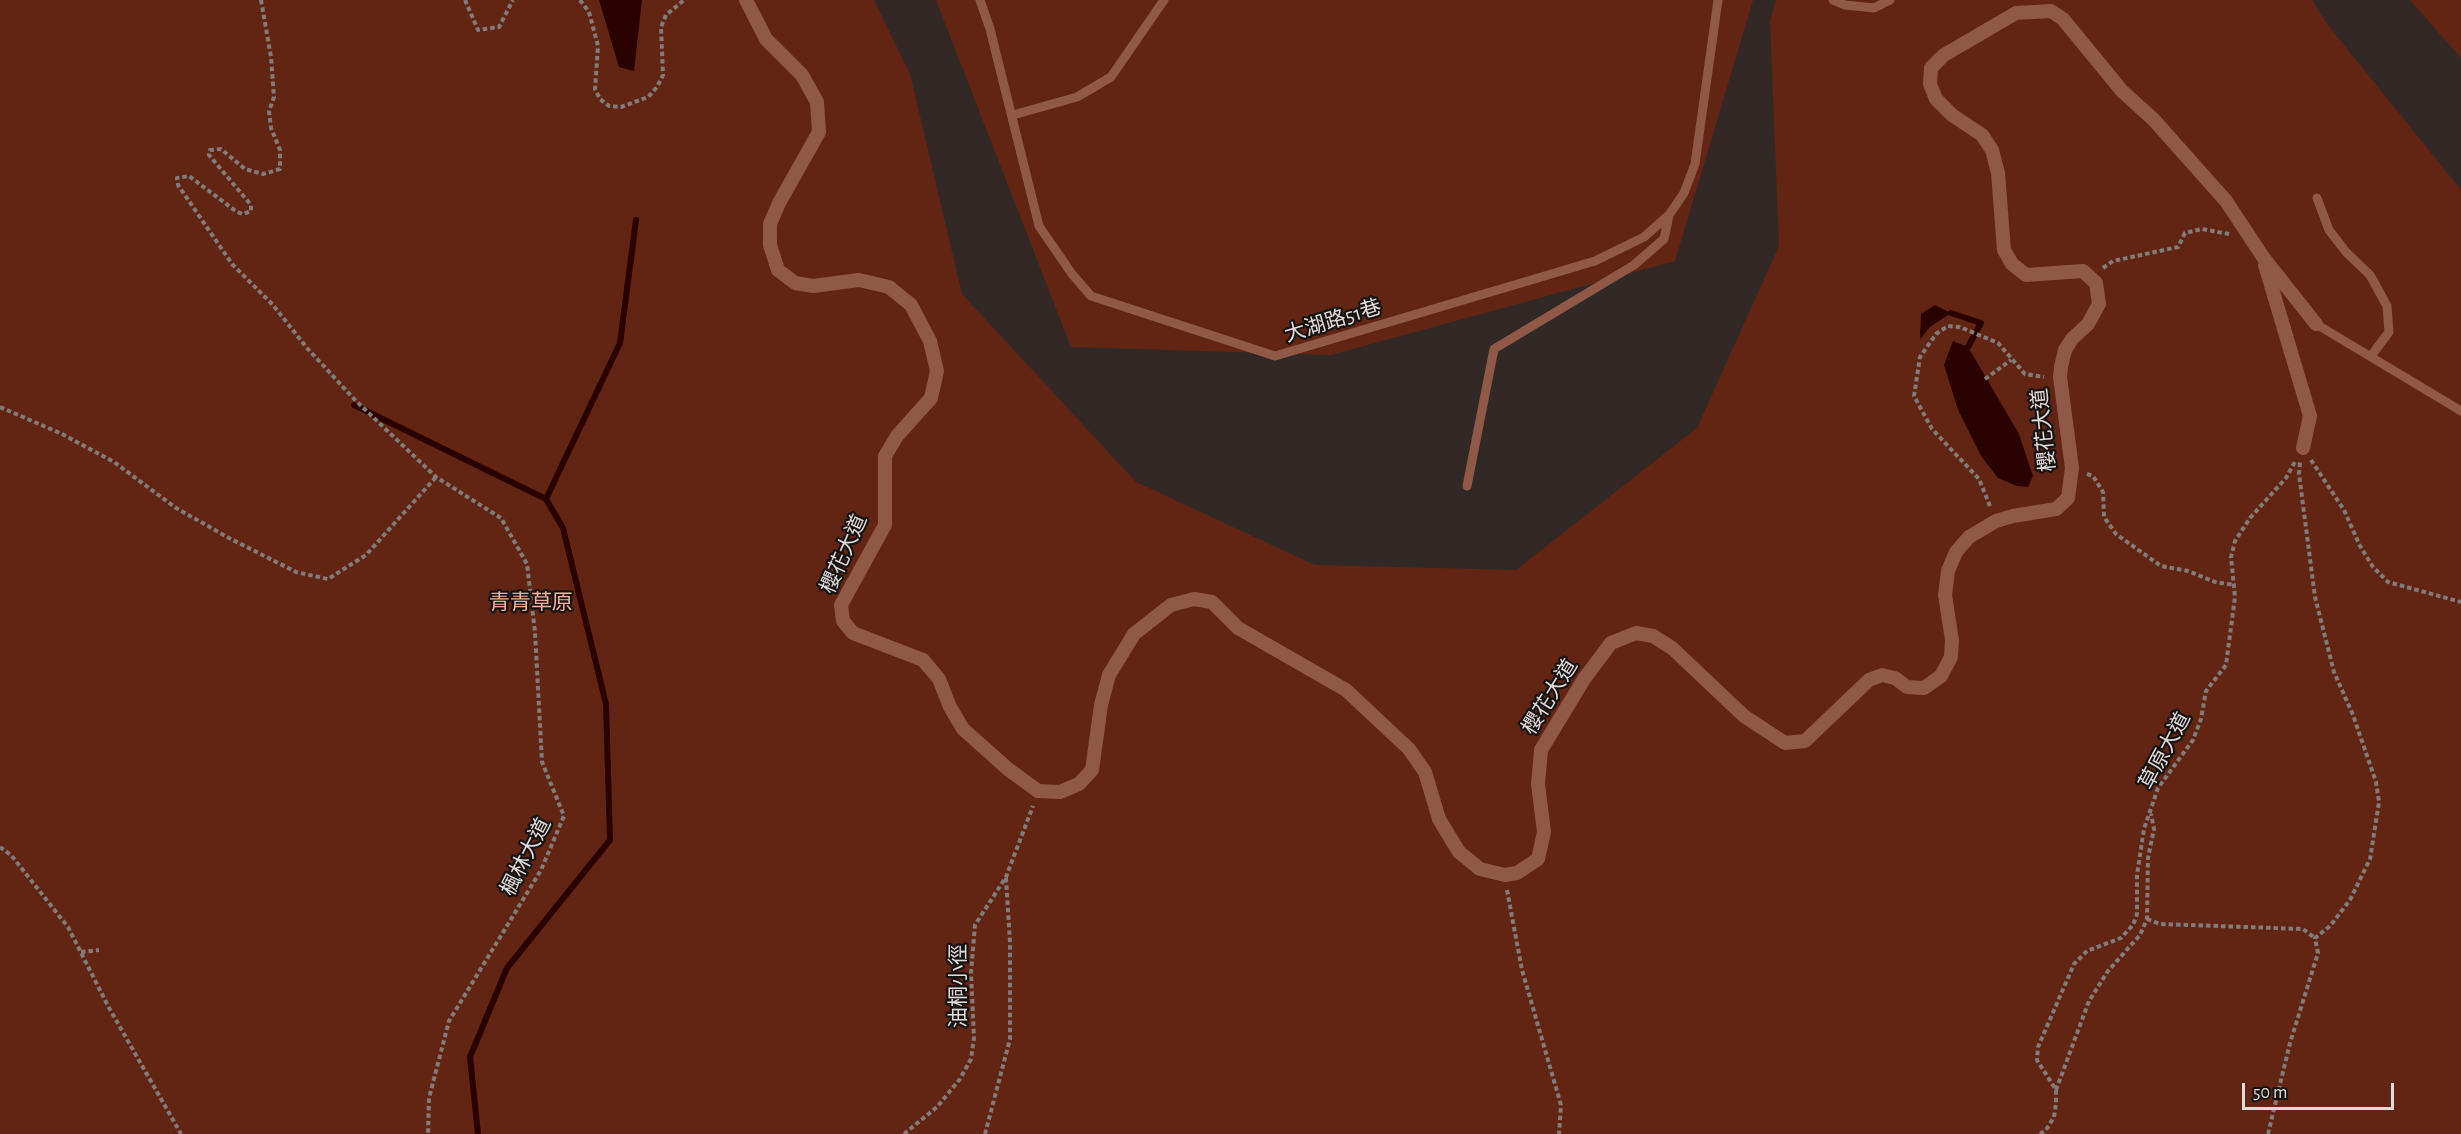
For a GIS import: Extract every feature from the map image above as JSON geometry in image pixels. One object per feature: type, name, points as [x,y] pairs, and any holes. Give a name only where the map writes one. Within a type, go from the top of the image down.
[{"type":"street","name":"櫻花大道","points":[[746,0],[766,39],[802,75],[817,102],[819,132],[779,203],[770,224],[770,245],[778,270],[795,283],[813,286],[859,280],[889,287],[912,305],[930,341],[937,371],[931,398],[897,436],[885,456],[885,525],[841,605],[843,621],[853,633],[923,660],[939,679],[950,707],[963,729],[1008,769],[1038,791]]},
{"type":"street","points":[[2090,278],[2084,271],[2026,275],[2012,264],[2004,250],[1998,173],[1992,150],[1982,135],[1952,115],[1936,99],[1930,84],[1931,68],[1944,55],[1988,27],[2016,13],[2051,11],[2062,19],[2122,91],[2154,120],[2226,201],[2263,257],[2316,324]]},
{"type":"street","points":[[2263,257],[2310,416],[2303,448]]},
{"type":"street","name":"櫻花大道","points":[[1505,875],[1517,873],[1538,859],[1544,832],[1538,784],[1541,750],[1611,643],[1636,633],[1653,636],[1672,648],[1744,716],[1785,743],[1805,741],[1869,680],[1882,675],[1895,678],[1907,687],[1924,688],[1941,676],[1951,657],[1952,640],[1945,595],[1948,571],[1956,552],[1969,537],[1996,521],[2056,509],[2068,498],[2072,468],[2060,377],[2065,350],[2072,339],[2088,324],[2099,304],[2096,283],[2090,278]]},
{"type":"street","points":[[1038,791],[1060,792],[1079,784],[1092,770],[1101,705],[1108,675],[1134,634],[1170,605],[1194,598],[1212,602],[1238,628],[1346,690],[1414,756],[1425,772],[1439,819],[1459,852],[1480,869],[1505,875]]},
{"type":"lane","name":"大湖路51巷","points":[[980,0],[1013,115],[1040,226],[1072,274],[1091,296],[1275,356],[1595,261],[1644,237],[1669,215],[1684,193],[1695,164],[1718,0]]},
{"type":"lane","points":[[1013,115],[1077,98],[1111,77],[1164,0]]},
{"type":"lane","points":[[1833,0],[1845,5],[1874,8],[1890,0]]},
{"type":"lane","points":[[2317,198],[2329,230],[2346,252],[2370,275],[2387,306],[2389,332],[2371,356]]},
{"type":"lane","points":[[1467,486],[1494,349],[1634,265],[1664,239],[1669,215]]},
{"type":"lane","points":[[2316,324],[2461,411]]},
{"type":"path","name":"楓林大道","points":[[261,0],[271,57],[274,97],[269,111],[271,128],[280,150],[280,170],[263,174],[244,169],[221,149],[210,150],[209,155],[251,205],[251,211],[243,214],[237,212],[189,176],[177,178],[178,185],[231,264],[273,305],[356,401],[436,477],[501,518],[527,564],[535,632],[542,762],[564,816],[541,870],[449,1021],[429,1098],[428,1134]]},
{"type":"path","points":[[465,0],[478,30],[499,27],[513,0]]},
{"type":"path","points":[[580,0],[589,12],[598,46],[595,89],[600,99],[609,106],[621,107],[648,97],[657,87],[663,75],[661,27],[666,15],[684,0]]},
{"type":"path","points":[[2090,278],[2113,261],[2178,247],[2185,233],[2202,229],[2253,241]]},
{"type":"path","points":[[1996,521],[1979,479],[1932,429],[1914,396],[1920,357],[1936,334],[1948,326],[1960,327],[1991,339],[2005,350],[2025,374],[2060,377]]},
{"type":"path","points":[[1985,379],[2011,360]]},
{"type":"path","points":[[0,407],[62,434],[114,462],[176,508],[270,560],[296,572],[328,579],[366,555],[436,477]]},
{"type":"path","points":[[2303,448],[2344,510],[2364,553],[2388,582],[2461,602]]},
{"type":"path","points":[[2303,448],[2299,474],[2315,597],[2334,672],[2353,715],[2376,782],[2379,802],[2370,859],[2350,900],[2330,926],[2315,938]]},
{"type":"path","name":"草原大道","points":[[2055,1090],[2041,1070],[2036,1054],[2074,964],[2087,951],[2121,938],[2133,925],[2137,914],[2136,891],[2144,829],[2158,788],[2193,740],[2202,719],[2206,691],[2226,665],[2235,585],[2231,557],[2235,541],[2250,518],[2286,478],[2303,448]]},
{"type":"path","points":[[2072,468],[2093,477],[2103,492],[2104,517],[2116,534],[2161,566],[2188,571],[2215,582],[2235,585]]},
{"type":"path","name":"油桐小徑","points":[[904,1134],[937,1107],[960,1078],[971,1059],[974,1038],[971,973],[975,925],[1006,877],[1038,791]]},
{"type":"path","points":[[2040,1134],[2046,1132],[2054,1118],[2055,1090],[2089,1001],[2108,971],[2140,935],[2146,919],[2148,858],[2154,829],[2151,814]]},
{"type":"path","points":[[0,847],[11,855],[68,927],[108,1006],[181,1134]]},
{"type":"path","points":[[1505,875],[1522,970],[1561,1105],[1559,1134]]},
{"type":"path","points":[[985,1134],[1010,1040],[1010,942],[1006,877]]},
{"type":"path","points":[[2146,919],[2160,924],[2303,929],[2315,938],[2318,952],[2290,1042],[2268,1134]]},
{"type":"path","points":[[81,952],[99,950]]},
{"type":"green space","name":"青青草原","points":[[0,0],[874,0],[910,74],[962,294],[1136,482],[1315,565],[1516,570],[1697,428],[1779,246],[1770,21],[1776,0],[2312,0],[2327,24],[2461,190],[2461,1134],[0,1134]]},
{"type":"green space","points":[[936,0],[1753,0],[1675,261],[1331,355],[1071,347]]},
{"type":"green space","points":[[2410,0],[2461,0],[2461,58]]},
{"type":"shaded area","points":[[599,0],[642,0],[634,71],[619,67]]},
{"type":"shaded area","points":[[1935,305],[1951,313],[1930,327],[1920,339],[1921,314]]},
{"type":"shaded area","points":[[1953,341],[1968,347],[2019,434],[2033,476],[2028,487],[2017,486],[1998,478],[1981,456],[1958,410],[1944,365]]},
{"type":"waterway","points":[[478,1134],[470,1057],[507,968],[610,840],[606,704],[563,528],[546,499],[620,343],[636,220]]},
{"type":"waterway","points":[[1951,313],[1981,323],[1968,347]]},
{"type":"waterway","points":[[354,405],[546,499]]}]
